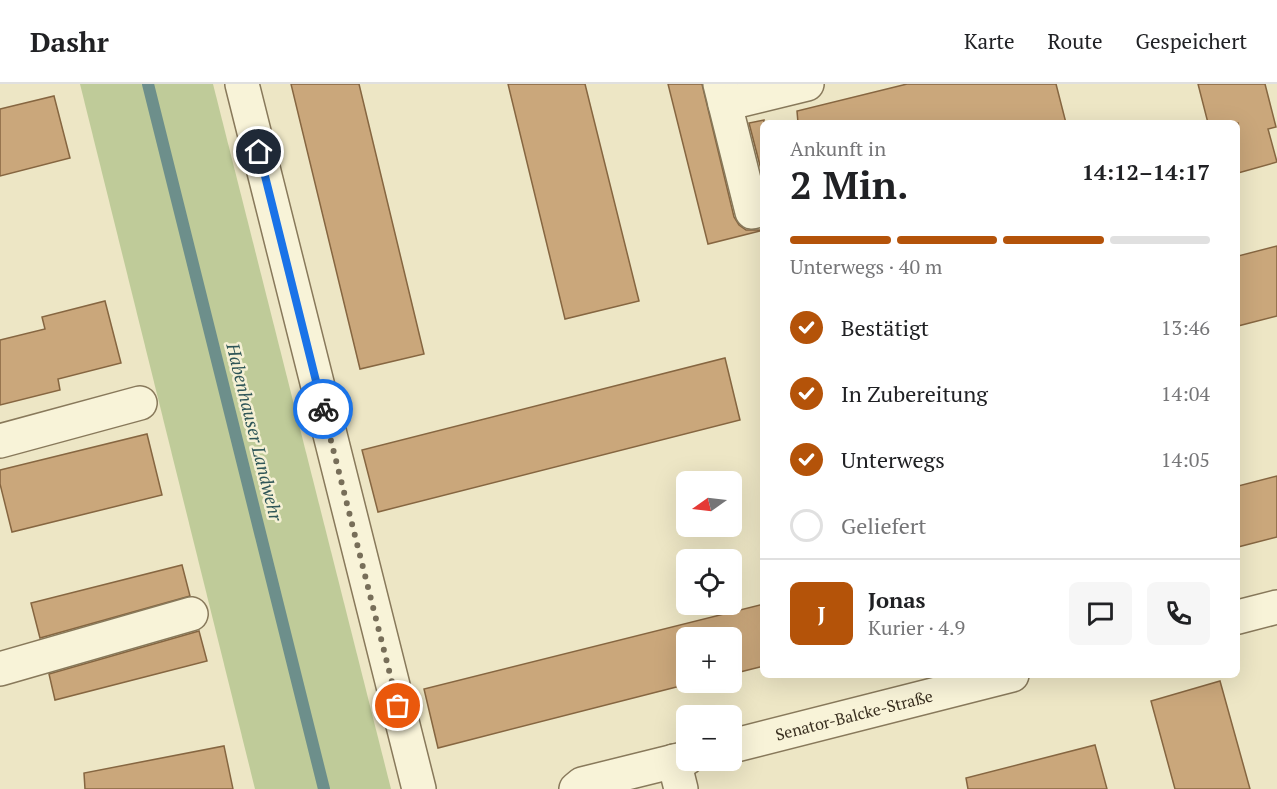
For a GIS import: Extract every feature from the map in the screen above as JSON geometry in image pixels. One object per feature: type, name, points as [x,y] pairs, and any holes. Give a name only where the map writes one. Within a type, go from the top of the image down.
[{"type":"street","points":[[242,84],[419,789]]},
{"type":"street","points":[[760,210],[752,212],[723,94],[807,84]]},
{"type":"street","points":[[0,441],[140,403]]},
{"type":"street","points":[[1240,616],[1277,607]]},
{"type":"street","points":[[0,669],[191,614]]},
{"type":"street","name":"Senator-Balcke-Straße","points":[[742,743],[1000,678]]},
{"type":"street","points":[[576,789],[582,784],[676,770]]},
{"type":"green space","points":[[80,84],[213,84],[391,789],[255,789]]},
{"type":"building","points":[[291,84],[359,84],[424,354],[360,369]]},
{"type":"building","points":[[508,84],[585,84],[639,301],[565,319]]},
{"type":"building","points":[[668,84],[702,84],[734,217],[746,230],[760,230],[708,244]]},
{"type":"building","points":[[907,84],[1056,84],[1065,120],[798,120],[797,111]]},
{"type":"building","points":[[1198,84],[1265,84],[1276,127],[1268,129],[1277,162],[1240,172],[1240,120],[1207,120]]},
{"type":"building","points":[[54,96],[70,158],[0,176],[0,109]]},
{"type":"building","points":[[760,121],[760,166],[749,123]]},
{"type":"building","points":[[1277,246],[1277,316],[1240,325],[1240,255]]},
{"type":"building","points":[[105,301],[121,363],[58,379],[60,390],[0,405],[0,340],[45,329],[42,317]]},
{"type":"building","points":[[725,358],[740,420],[378,512],[362,450]]},
{"type":"building","points":[[147,434],[162,495],[12,532],[0,484],[0,470]]},
{"type":"building","points":[[1277,476],[1277,537],[1240,546],[1240,485]]},
{"type":"building","points":[[182,565],[190,596],[40,638],[31,603]]},
{"type":"building","points":[[760,605],[760,667],[742,672],[742,627],[676,627],[676,687],[438,748],[424,689],[720,615],[742,615],[742,610]]},
{"type":"building","points":[[199,631],[207,661],[55,700],[49,674]]},
{"type":"building","points":[[1220,681],[1250,789],[1175,789],[1151,701]]},
{"type":"building","points":[[1095,745],[1107,789],[968,789],[966,778]]},
{"type":"building","points":[[224,746],[233,789],[85,789],[84,773]]},
{"type":"waterway","name":"Habenhauser Landwehr","points":[[148,84],[324,789]]},
{"type":"way so far","points":[[323,409],[398,706]]},
{"type":"route","points":[[259,152],[323,409]]}]
